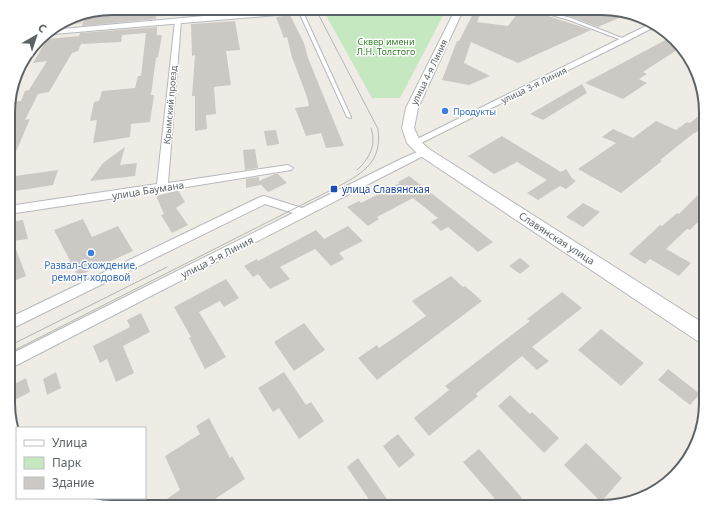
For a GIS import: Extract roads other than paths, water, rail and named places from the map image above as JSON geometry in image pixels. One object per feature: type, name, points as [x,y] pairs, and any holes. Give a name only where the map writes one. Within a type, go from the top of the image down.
[{"type":"street","points":[[57,32],[238,15]]},
{"type":"street","name":"улица 4-я Линия","points":[[417,144],[408,128],[412,108],[457,15]]},
{"type":"street","name":"Крымский проезд","points":[[162,188],[178,21]]},
{"type":"street","name":"улица 3-я Линия","points":[[15,359],[404,161],[417,144],[649,27]]},
{"type":"street","name":"Славянская улица","points":[[417,144],[699,331]]},
{"type":"street","name":"улица Баумана","points":[[15,209],[288,168]]},
{"type":"street","points":[[15,321],[264,200],[295,209],[303,213]]},
{"type":"lane","points":[[302,15],[349,117]]},
{"type":"lane","points":[[555,15],[570,19],[625,40]]},
{"type":"tram line","points":[[15,350],[339,186],[357,176],[370,164],[377,149],[379,140],[378,129],[319,15]]},
{"type":"tram line","points":[[357,170],[371,151],[373,140],[371,128]]},
{"type":"tram line","points":[[15,343],[167,267]]},
{"type":"place","name":"Продукты","points":[[445,111]]},
{"type":"place","name":"улица Славянская","points":[[334,189]]},
{"type":"place","name":"Развал-Схождение, ремонт ходовой","points":[[91,253]]},
{"type":"park label","name":"Сквер имени Л.Н. Толстого","points":[[386,46]]}]
